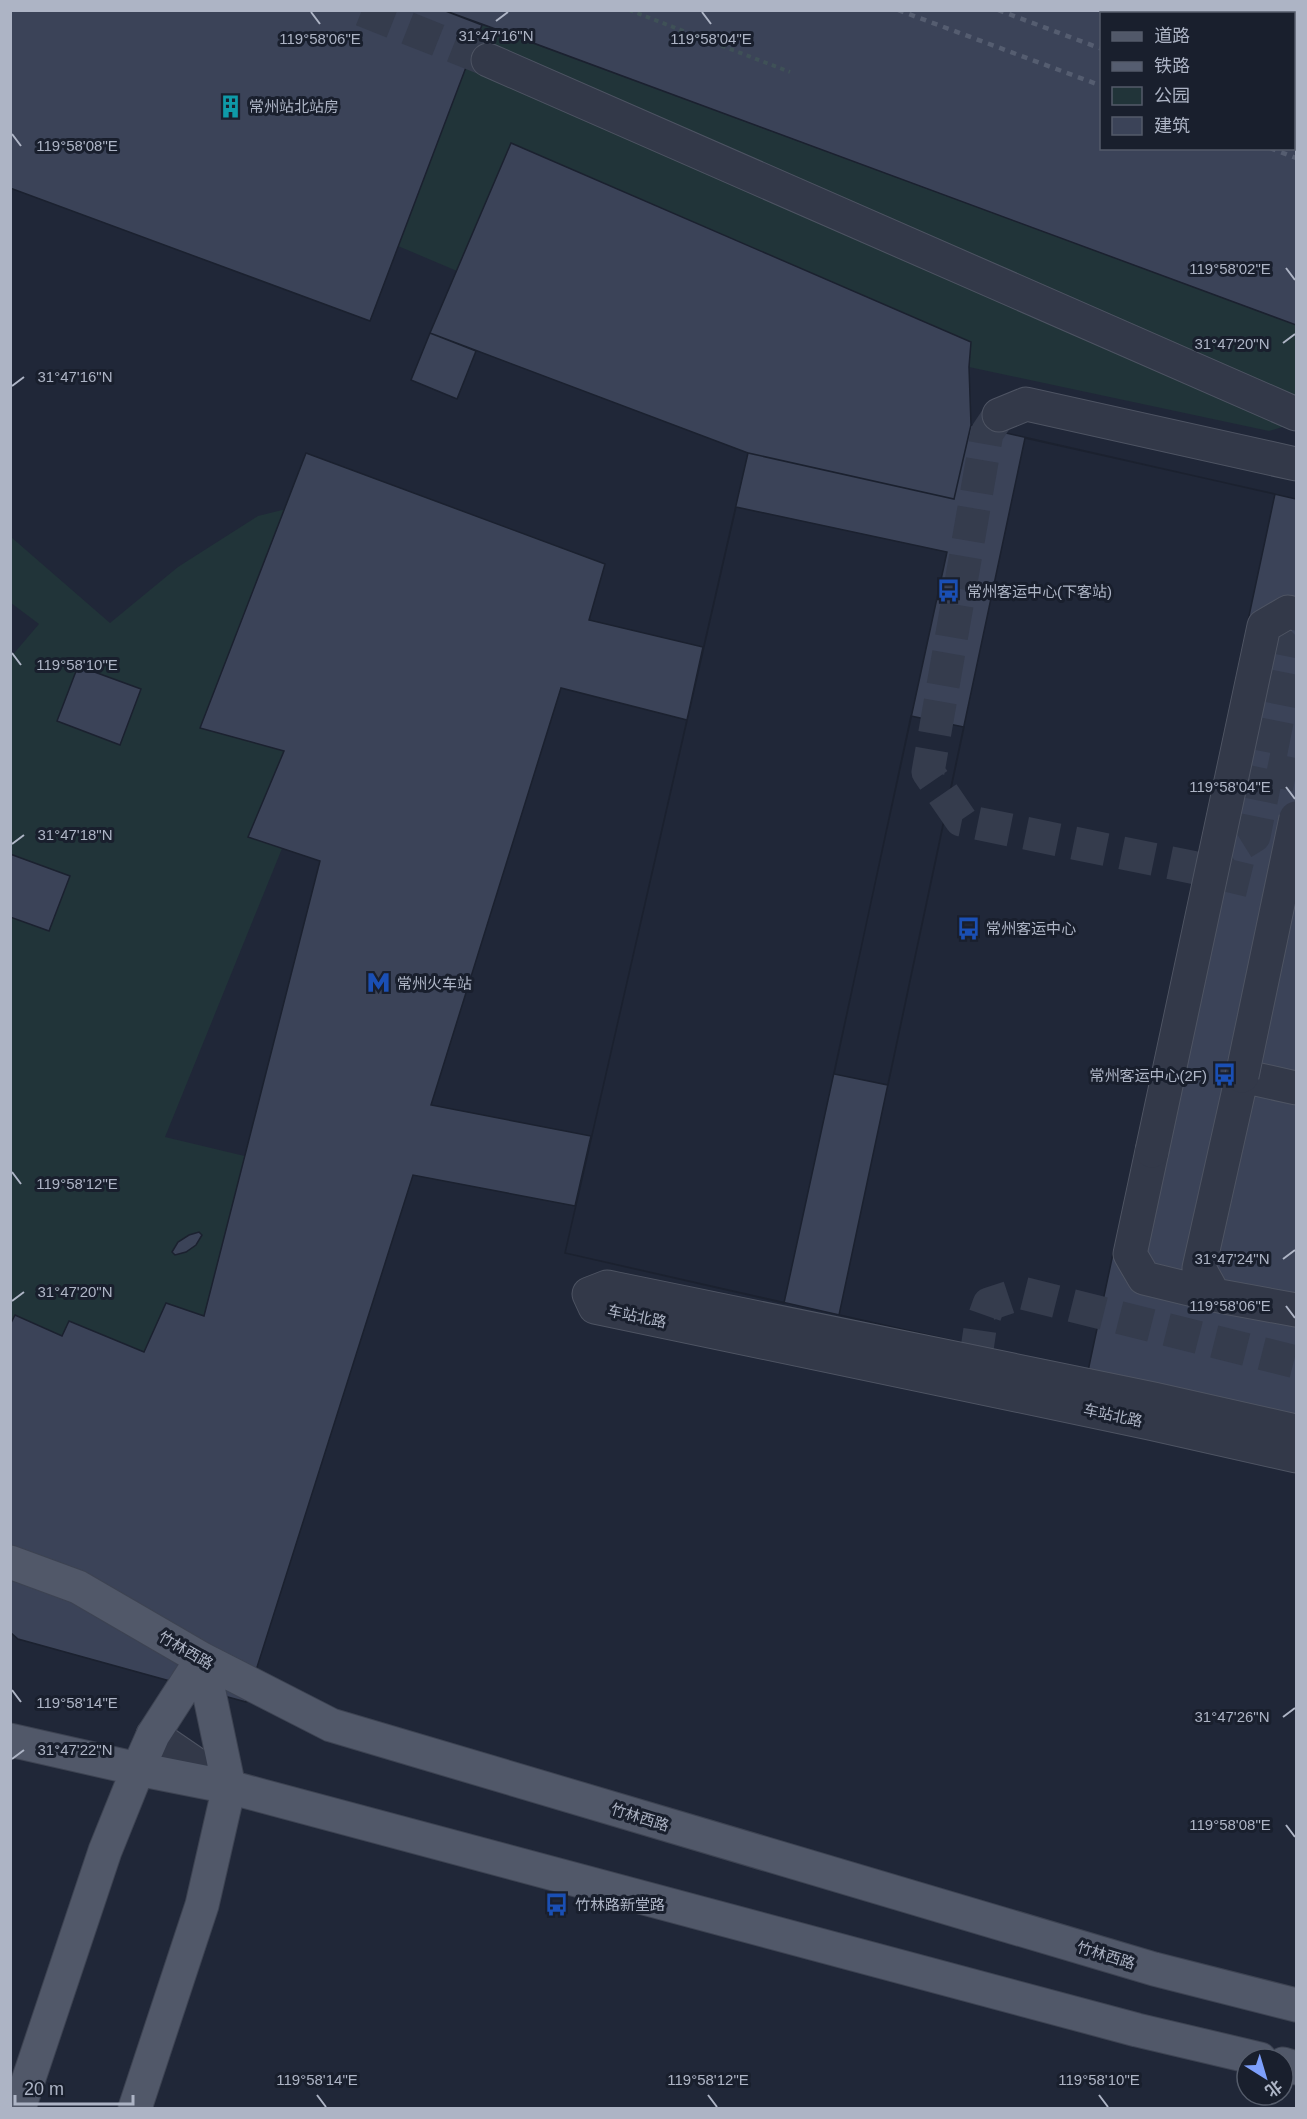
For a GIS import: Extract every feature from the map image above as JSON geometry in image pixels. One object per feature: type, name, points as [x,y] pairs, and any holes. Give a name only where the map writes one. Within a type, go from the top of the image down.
[{"type":"main road","name":"竹林西路","points":[[10,1562],[78,1587],[201,1659],[332,1725],[1142,1966],[1296,2005]]},
{"type":"main road","points":[[19,2109],[105,1851],[138,1769],[153,1734],[201,1659]]},
{"type":"main road","points":[[135,2109],[202,1905],[229,1787],[201,1659]]},
{"type":"main road","points":[[10,1740],[229,1787],[1114,2024],[1235,2053]]},
{"type":"street","points":[[488,60],[1296,414]]},
{"type":"street","points":[[999,415],[1026,404],[1296,464]]},
{"type":"street","points":[[1296,614],[1288,612],[1264,626],[1130,1254],[1144,1278],[1214,1295],[1296,1310]]},
{"type":"street","points":[[1214,1295],[1199,1268],[1291,862],[1296,818]]},
{"type":"street","points":[[1242,1076],[1296,1088]]},
{"type":"street","name":"车站北路","points":[[1296,1431],[1154,1399],[973,1374],[595,1307],[589,1294],[607,1287],[973,1374],[1296,1456]]},
{"type":"street","points":[[153,1734],[229,1787]]},
{"type":"path","points":[[629,10],[790,72]]},
{"type":"green space","points":[[482,25],[1296,325],[1296,423],[1269,431],[969,367],[971,342],[457,271],[398,246]]},
{"type":"green space","points":[[347,494],[298,809],[165,1137],[290,1167],[208,1537],[11,1482],[10,658],[39,624],[11,603],[11,537],[110,623],[178,567],[258,516]]},
{"type":"building","name":"常州站北站房","points":[[10,10],[443,10],[482,25],[370,321],[10,188]]},
{"type":"building","points":[[443,10],[1296,10],[1296,325]]},
{"type":"building","points":[[511,143],[971,342],[969,367],[971,425],[954,499],[748,453],[430,333]]},
{"type":"building","points":[[430,333],[476,351],[457,399],[411,380]]},
{"type":"building","name":"常州客运中心","points":[[971,425],[1296,499],[1296,1418],[565,1253],[748,453],[954,499]]},
{"type":"building","points":[[1025,438],[1275,494],[1088,1371],[839,1315]]},
{"type":"building","name":"常州火车站","points":[[306,453],[605,564],[589,620],[703,647],[687,720],[561,688],[431,1105],[591,1136],[575,1206],[413,1175],[246,1702],[18,1639],[10,1632],[10,1325],[15,1315],[62,1336],[69,1321],[144,1352],[166,1303],[204,1316],[320,861],[248,837],[284,751],[200,728]]},
{"type":"building","points":[[736,507],[947,552],[784,1303],[565,1253]]},
{"type":"building","points":[[78,666],[141,689],[120,745],[57,721]]},
{"type":"building","points":[[911,716],[964,727],[888,1085],[834,1074]]},
{"type":"building","points":[[10,854],[70,876],[49,931],[10,917]]},
{"type":"building","points":[[199,1232],[202,1235],[196,1245],[186,1252],[175,1255],[172,1252],[178,1242]]},
{"type":"tunnel","points":[[362,10],[488,60]]},
{"type":"tunnel","points":[[999,415],[987,433],[928,772],[961,820],[1201,869],[1296,892]]},
{"type":"tunnel","points":[[1201,869],[1254,836],[1296,636]]},
{"type":"tunnel","points":[[1267,769],[1296,775]]},
{"type":"tunnel","points":[[975,1363],[980,1329],[989,1304],[1022,1293],[1296,1362]]},
{"type":"railway","points":[[898,10],[1100,85]]},
{"type":"railway","points":[[998,10],[1100,48]]},
{"type":"railway","points":[[1275,150],[1296,158]]},
{"type":"place","name":"常州站北站房","points":[[231,106]]},
{"type":"place","name":"常州客运中心(下客站)","points":[[949,591]]},
{"type":"place","name":"常州客运中心","points":[[968,928]]},
{"type":"place","name":"常州火车站","points":[[379,983]]},
{"type":"place","name":"常州客运中心(2F)","points":[[1225,1075]]},
{"type":"place","name":"竹林路新堂路","points":[[557,1904]]}]
